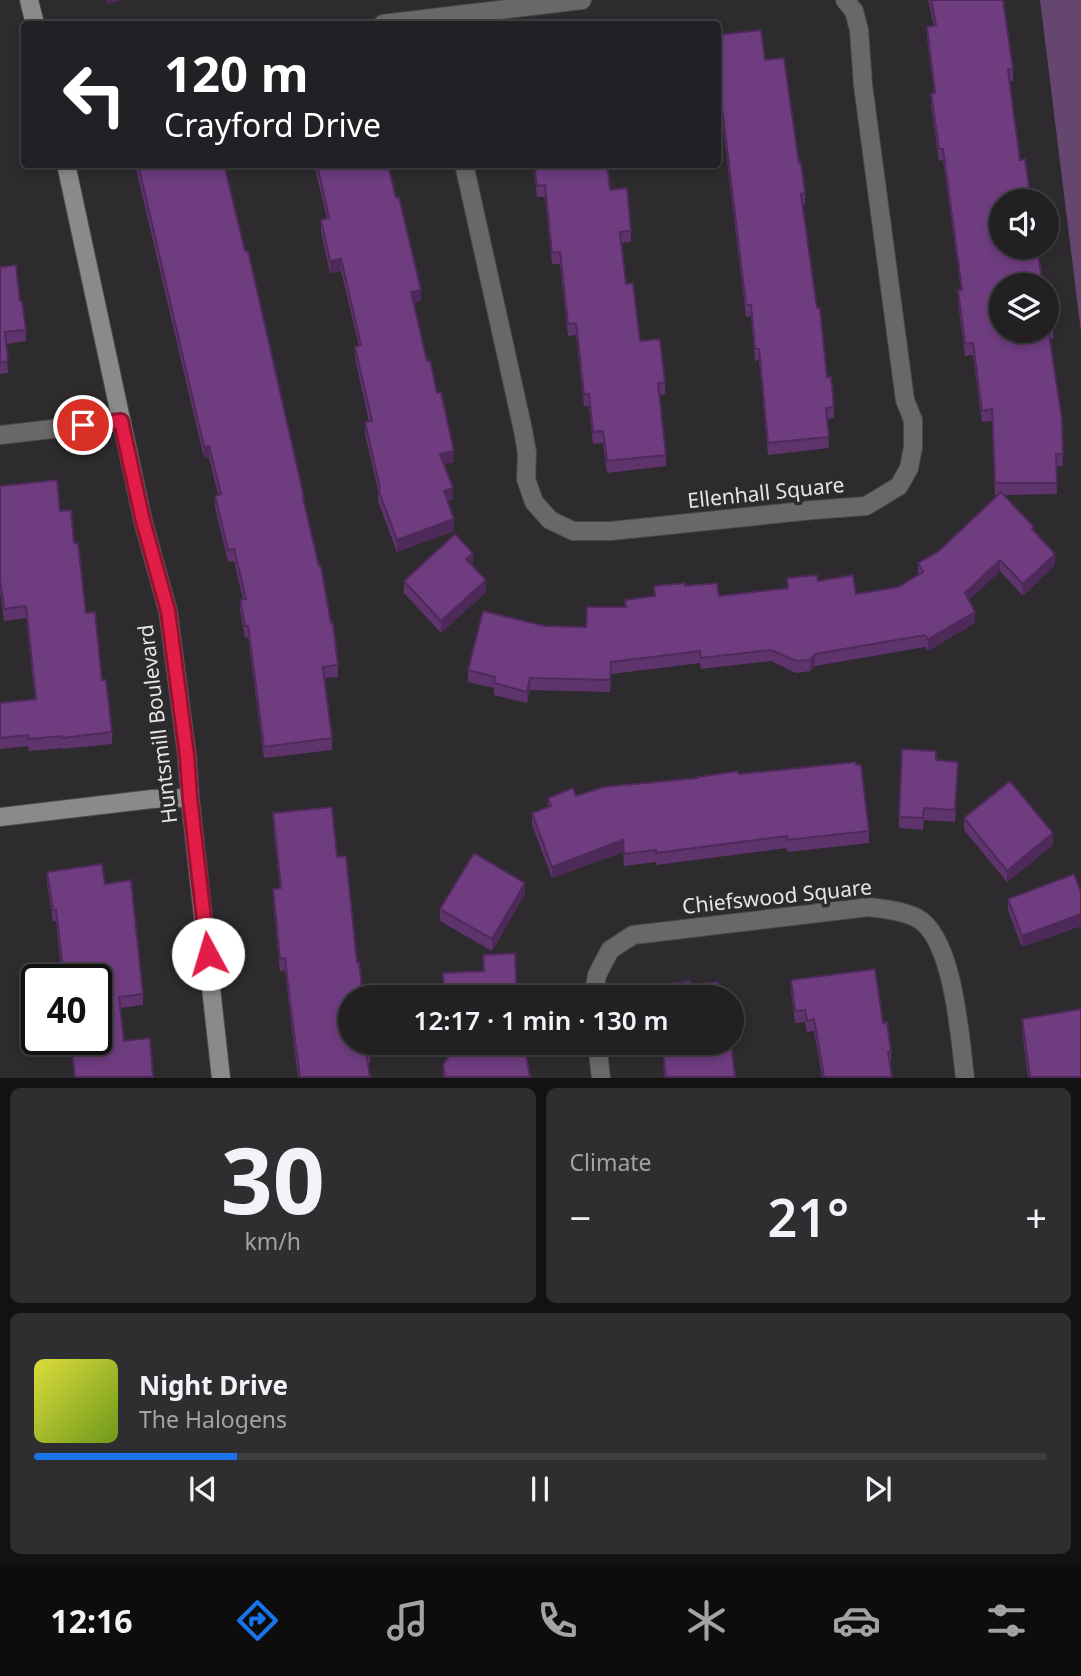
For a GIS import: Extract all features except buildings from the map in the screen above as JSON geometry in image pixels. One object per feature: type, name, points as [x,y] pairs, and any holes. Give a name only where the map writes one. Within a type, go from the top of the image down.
[{"type":"street","points":[[29,0],[34,21]]},
{"type":"street","points":[[439,21],[582,0]]},
{"type":"street","name":"Ellenhall Square","points":[[465,168],[523,430],[527,453],[526,479],[534,502],[550,520],[573,531],[611,531],[866,506],[899,486],[909,468],[914,447],[913,420],[905,400],[863,86],[859,30],[854,11],[845,0]]},
{"type":"street","name":"Huntsmill Boulevard","points":[[67,168],[143,521],[168,611],[187,756],[221,1077]]},
{"type":"street","points":[[0,435],[121,421]]},
{"type":"street","points":[[0,817],[152,799],[190,798]]},
{"type":"street","name":"Chiefswood Square","points":[[595,985],[597,975],[610,950],[633,935],[869,907],[894,911],[919,919],[933,933],[941,951],[954,994],[965,1077]]},
{"type":"street","points":[[598,1055],[601,1077]]},
{"type":"shaded area","points":[[1040,0],[1081,0],[1081,332]]},
{"type":"route","points":[[83,425],[121,421],[143,521],[168,611],[208,954]]}]
